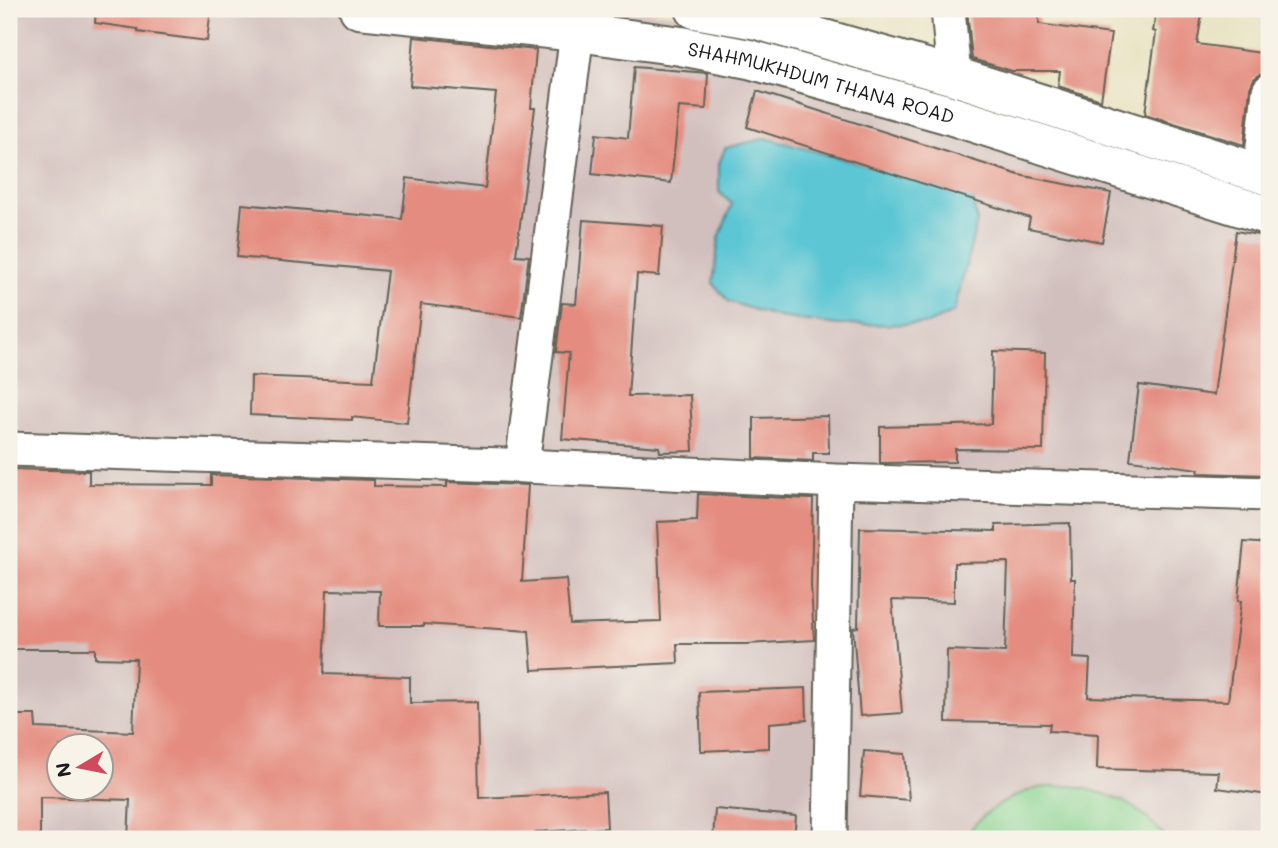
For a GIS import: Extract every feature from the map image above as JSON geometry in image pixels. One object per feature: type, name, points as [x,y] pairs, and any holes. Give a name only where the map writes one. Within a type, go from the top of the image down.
[{"type":"main road","name":"SHAHMUKHDUM THANA ROAD","points":[[359,9],[577,32],[749,59],[943,113],[1269,216]]},
{"type":"main road","name":"SHAHMUKHDUM THANA ROAD","points":[[695,9],[757,20],[954,76],[1265,174]]},
{"type":"street","points":[[948,9],[954,76]]},
{"type":"street","points":[[523,465],[577,32]]},
{"type":"street","points":[[1265,174],[1269,91]]},
{"type":"street","points":[[9,449],[523,465],[836,481],[1269,494]]},
{"type":"street","points":[[830,839],[836,481]]},
{"type":"shaded area","points":[[9,9],[619,9],[680,15],[1269,180],[1269,839],[9,839]]},
{"type":"green space","points":[[1073,786],[1103,793],[1126,803],[1146,817],[1168,839],[963,839],[985,815],[1013,797],[1039,788]]},
{"type":"water","points":[[766,138],[972,194],[977,222],[954,312],[928,324],[838,325],[778,317],[729,302],[713,283],[719,238],[732,204],[719,192],[719,164],[725,148]]},
{"type":"building","points":[[96,9],[211,9],[207,41],[95,23]]},
{"type":"building","points":[[967,9],[1039,9],[1039,24],[1111,34],[1101,100],[1058,86],[1060,71],[1012,71],[972,59]]},
{"type":"building","points":[[1157,9],[1203,9],[1197,44],[1269,54],[1269,72],[1254,79],[1250,88],[1244,145],[1145,114]]},
{"type":"building","points":[[414,37],[536,50],[531,108],[535,108],[516,255],[529,256],[521,317],[421,304],[407,423],[352,417],[352,420],[250,415],[251,376],[373,381],[387,271],[237,257],[242,204],[402,219],[407,178],[485,188],[496,93],[410,86]]},
{"type":"building","points":[[634,67],[708,73],[706,109],[679,107],[671,183],[592,174],[596,134],[628,138]]},
{"type":"building","points":[[757,91],[1019,175],[1111,193],[1102,242],[1028,228],[1030,218],[747,127]]},
{"type":"building","points":[[583,220],[663,226],[659,276],[637,274],[628,396],[690,395],[693,451],[660,452],[659,447],[562,439],[569,353],[556,352],[562,303],[576,304]]},
{"type":"building","points":[[1236,231],[1269,237],[1269,475],[1198,473],[1199,469],[1130,460],[1139,385],[1214,395]]},
{"type":"building","points":[[993,351],[1045,353],[1043,450],[955,449],[955,462],[880,463],[880,427],[991,424]]},
{"type":"building","points":[[828,416],[829,453],[813,453],[813,461],[754,458],[754,418]]},
{"type":"building","points":[[9,469],[89,471],[89,484],[211,485],[211,475],[374,480],[374,486],[447,487],[447,482],[528,485],[522,582],[566,579],[570,624],[661,621],[657,522],[697,520],[698,494],[813,499],[811,585],[814,640],[677,644],[678,663],[532,670],[529,631],[424,624],[379,626],[380,591],[327,590],[324,674],[410,677],[410,703],[477,702],[479,798],[605,792],[607,828],[536,832],[537,839],[366,835],[366,839],[128,839],[130,800],[116,800],[116,732],[46,732],[46,797],[40,797],[40,839],[9,839],[9,715],[35,715],[36,728],[133,732],[136,659],[95,658],[95,649],[9,649]]},
{"type":"building","points":[[1070,523],[1071,579],[1075,579],[1073,658],[1090,659],[1088,697],[1228,701],[1241,601],[1238,601],[1244,542],[1269,544],[1269,795],[1217,788],[1219,772],[1097,769],[1098,734],[1049,731],[1050,724],[946,722],[947,650],[1005,652],[1008,562],[954,563],[954,602],[892,600],[902,713],[860,716],[853,628],[858,627],[860,528],[996,531],[996,525]]},
{"type":"building","points":[[806,688],[807,720],[769,723],[769,748],[701,751],[699,692]]},
{"type":"building","points":[[864,751],[905,754],[909,800],[860,796]]},
{"type":"building","points":[[715,809],[796,816],[794,839],[713,839]]}]
